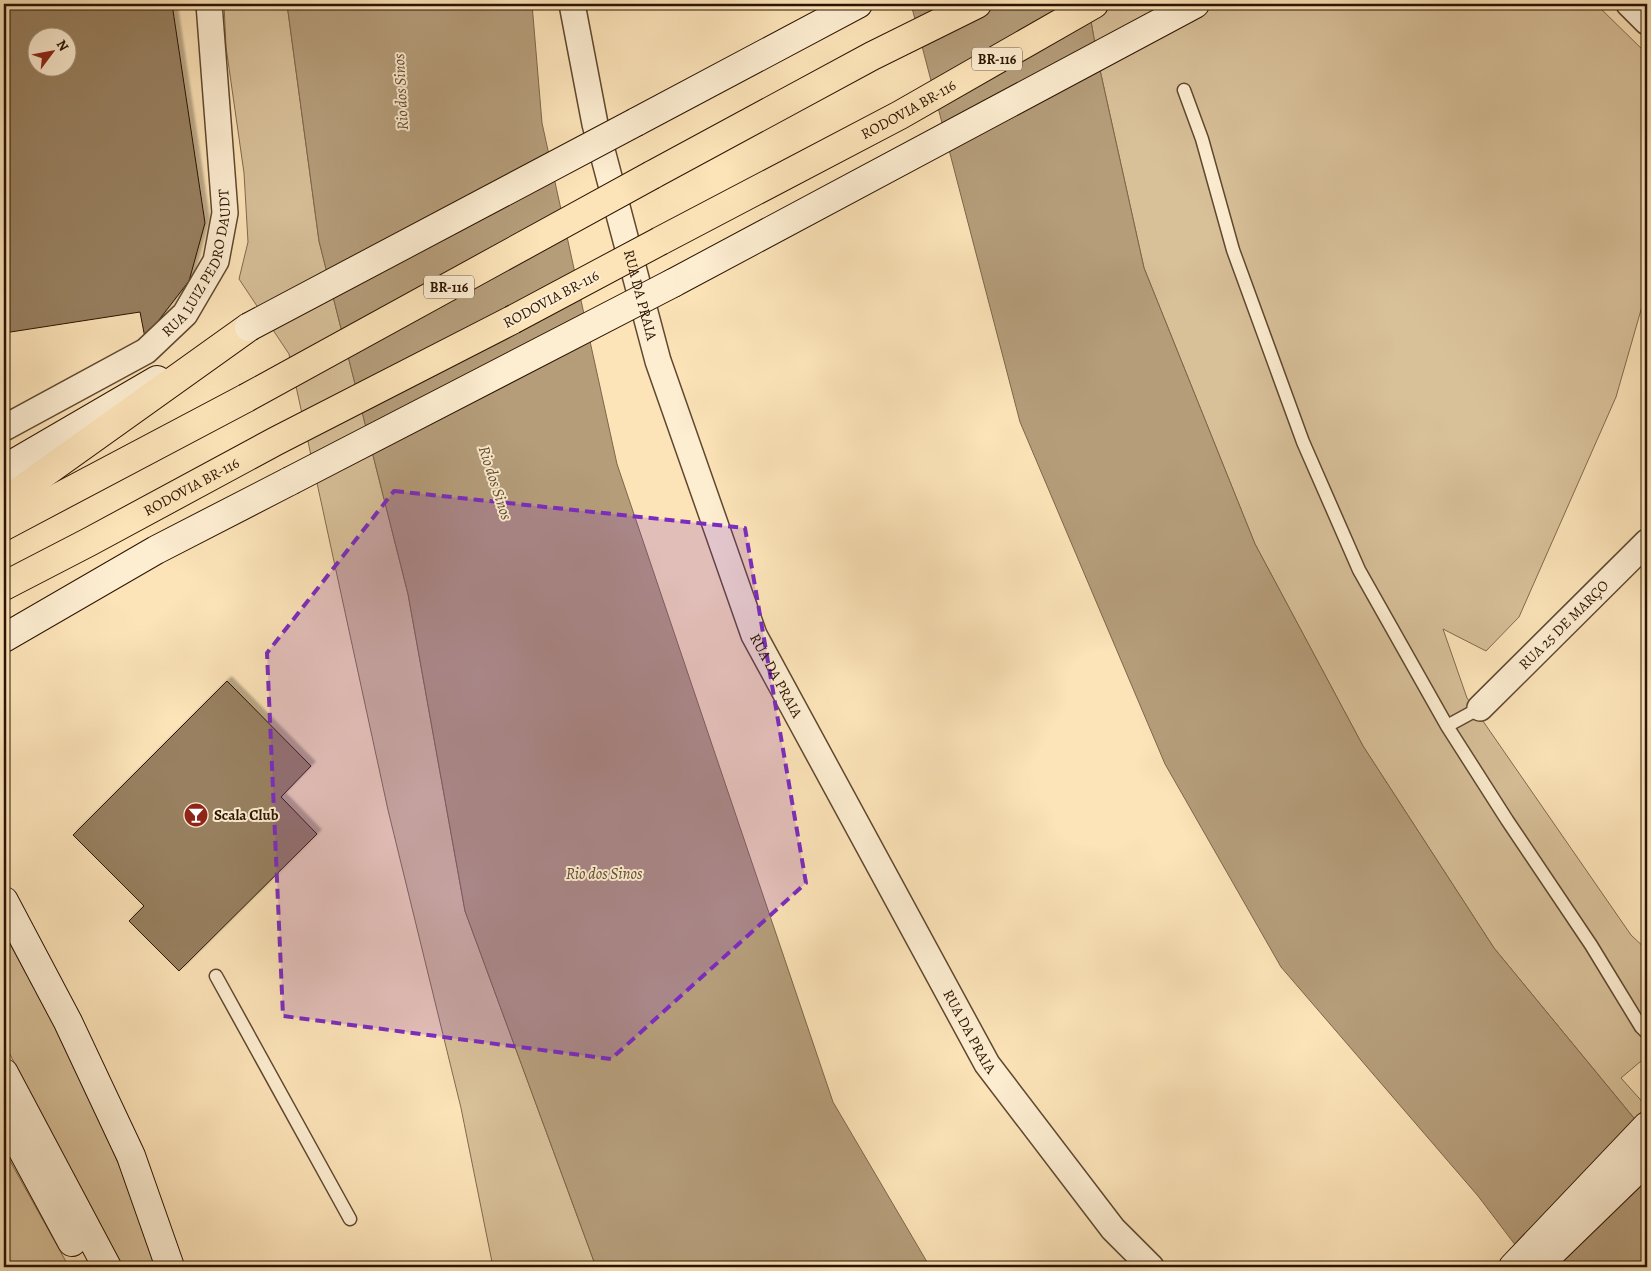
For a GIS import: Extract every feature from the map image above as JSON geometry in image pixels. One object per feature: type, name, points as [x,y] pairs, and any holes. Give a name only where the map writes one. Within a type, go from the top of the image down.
[{"type":"highway","name":"BR-116","points":[[4,526],[246,398],[872,56],[977,4]]},
{"type":"highway","name":"RODOVIA BR-116","points":[[4,586],[276,441],[512,320],[900,115],[1094,4]]},
{"type":"highway","points":[[4,502],[249,327]]},
{"type":"main road","points":[[4,638],[156,550],[673,283],[1195,4]]},
{"type":"main road","points":[[4,469],[249,327],[850,8]]},
{"type":"main road","points":[[4,900],[68,1022],[131,1156],[170,1267]]},
{"type":"main road","points":[[4,1073],[107,1267]]},
{"type":"main road","points":[[4,1116],[86,1267]]},
{"type":"main road","points":[[1513,1267],[1647,1126]]},
{"type":"main road","points":[[1537,1267],[1647,1160]]},
{"type":"street","name":"RUA LUIZ PEDRO DAUDT","points":[[4,428],[146,351],[185,314],[216,262],[225,213],[209,4]]},
{"type":"street","name":"RUA DA PRAIA","points":[[572,4],[595,124],[658,361],[754,635],[987,1064],[1113,1229],[1151,1267]]},
{"type":"street","points":[[1629,4],[1647,22]]},
{"type":"street","name":"RUA 25 DE MARÇO","points":[[1480,708],[1647,542]]},
{"type":"lane","points":[[1184,90],[1202,139],[1232,250],[1303,442],[1359,570],[1447,726],[1506,820],[1591,945],[1641,1027],[1647,1032]]},
{"type":"lane","points":[[1447,726],[1480,708]]},
{"type":"lane","points":[[216,976],[350,1219]]},
{"type":"highlighted area","points":[[394,491],[745,528],[806,883],[611,1059],[283,1016],[267,653]]},
{"type":"shaded area","points":[[224,4],[287,4],[319,241],[408,594],[465,911],[596,1267],[493,1267],[461,1108],[388,810],[289,354],[239,279],[248,242],[244,173],[226,47]]},
{"type":"shaded area","points":[[1088,4],[1166,4],[1174,24],[1218,4],[1596,4],[1647,54],[1647,289],[1616,397],[1519,617],[1486,651],[1443,629],[1467,698],[1631,935],[1647,950],[1647,1056],[1621,1078],[1647,1107],[1647,1134],[1494,948],[1363,746],[1255,544],[1144,268],[1098,61]]},
{"type":"shaded area","points":[[4,933],[86,1085],[161,1267],[121,1267],[4,1043]]},
{"type":"shaded area","points":[[4,1150],[69,1267],[4,1267]]},
{"type":"water","name":"Rio dos Sinos","points":[[287,4],[532,4],[542,123],[617,464],[833,1102],[930,1267],[596,1267],[465,911],[408,594],[319,241]]},
{"type":"water","points":[[911,4],[1088,4],[1098,61],[1144,268],[1255,544],[1363,746],[1494,948],[1647,1134],[1647,1267],[1532,1267],[1478,1196],[1281,967],[1165,764],[1020,422]]},
{"type":"building","points":[[4,4],[172,4],[205,223],[189,281],[145,338],[140,312],[4,333]]},
{"type":"building","name":"Scala Club","points":[[227,681],[311,766],[281,797],[317,834],[179,971],[129,921],[144,906],[73,835]]},
{"type":"place","name":"Scala Club","points":[[196,815]]}]
